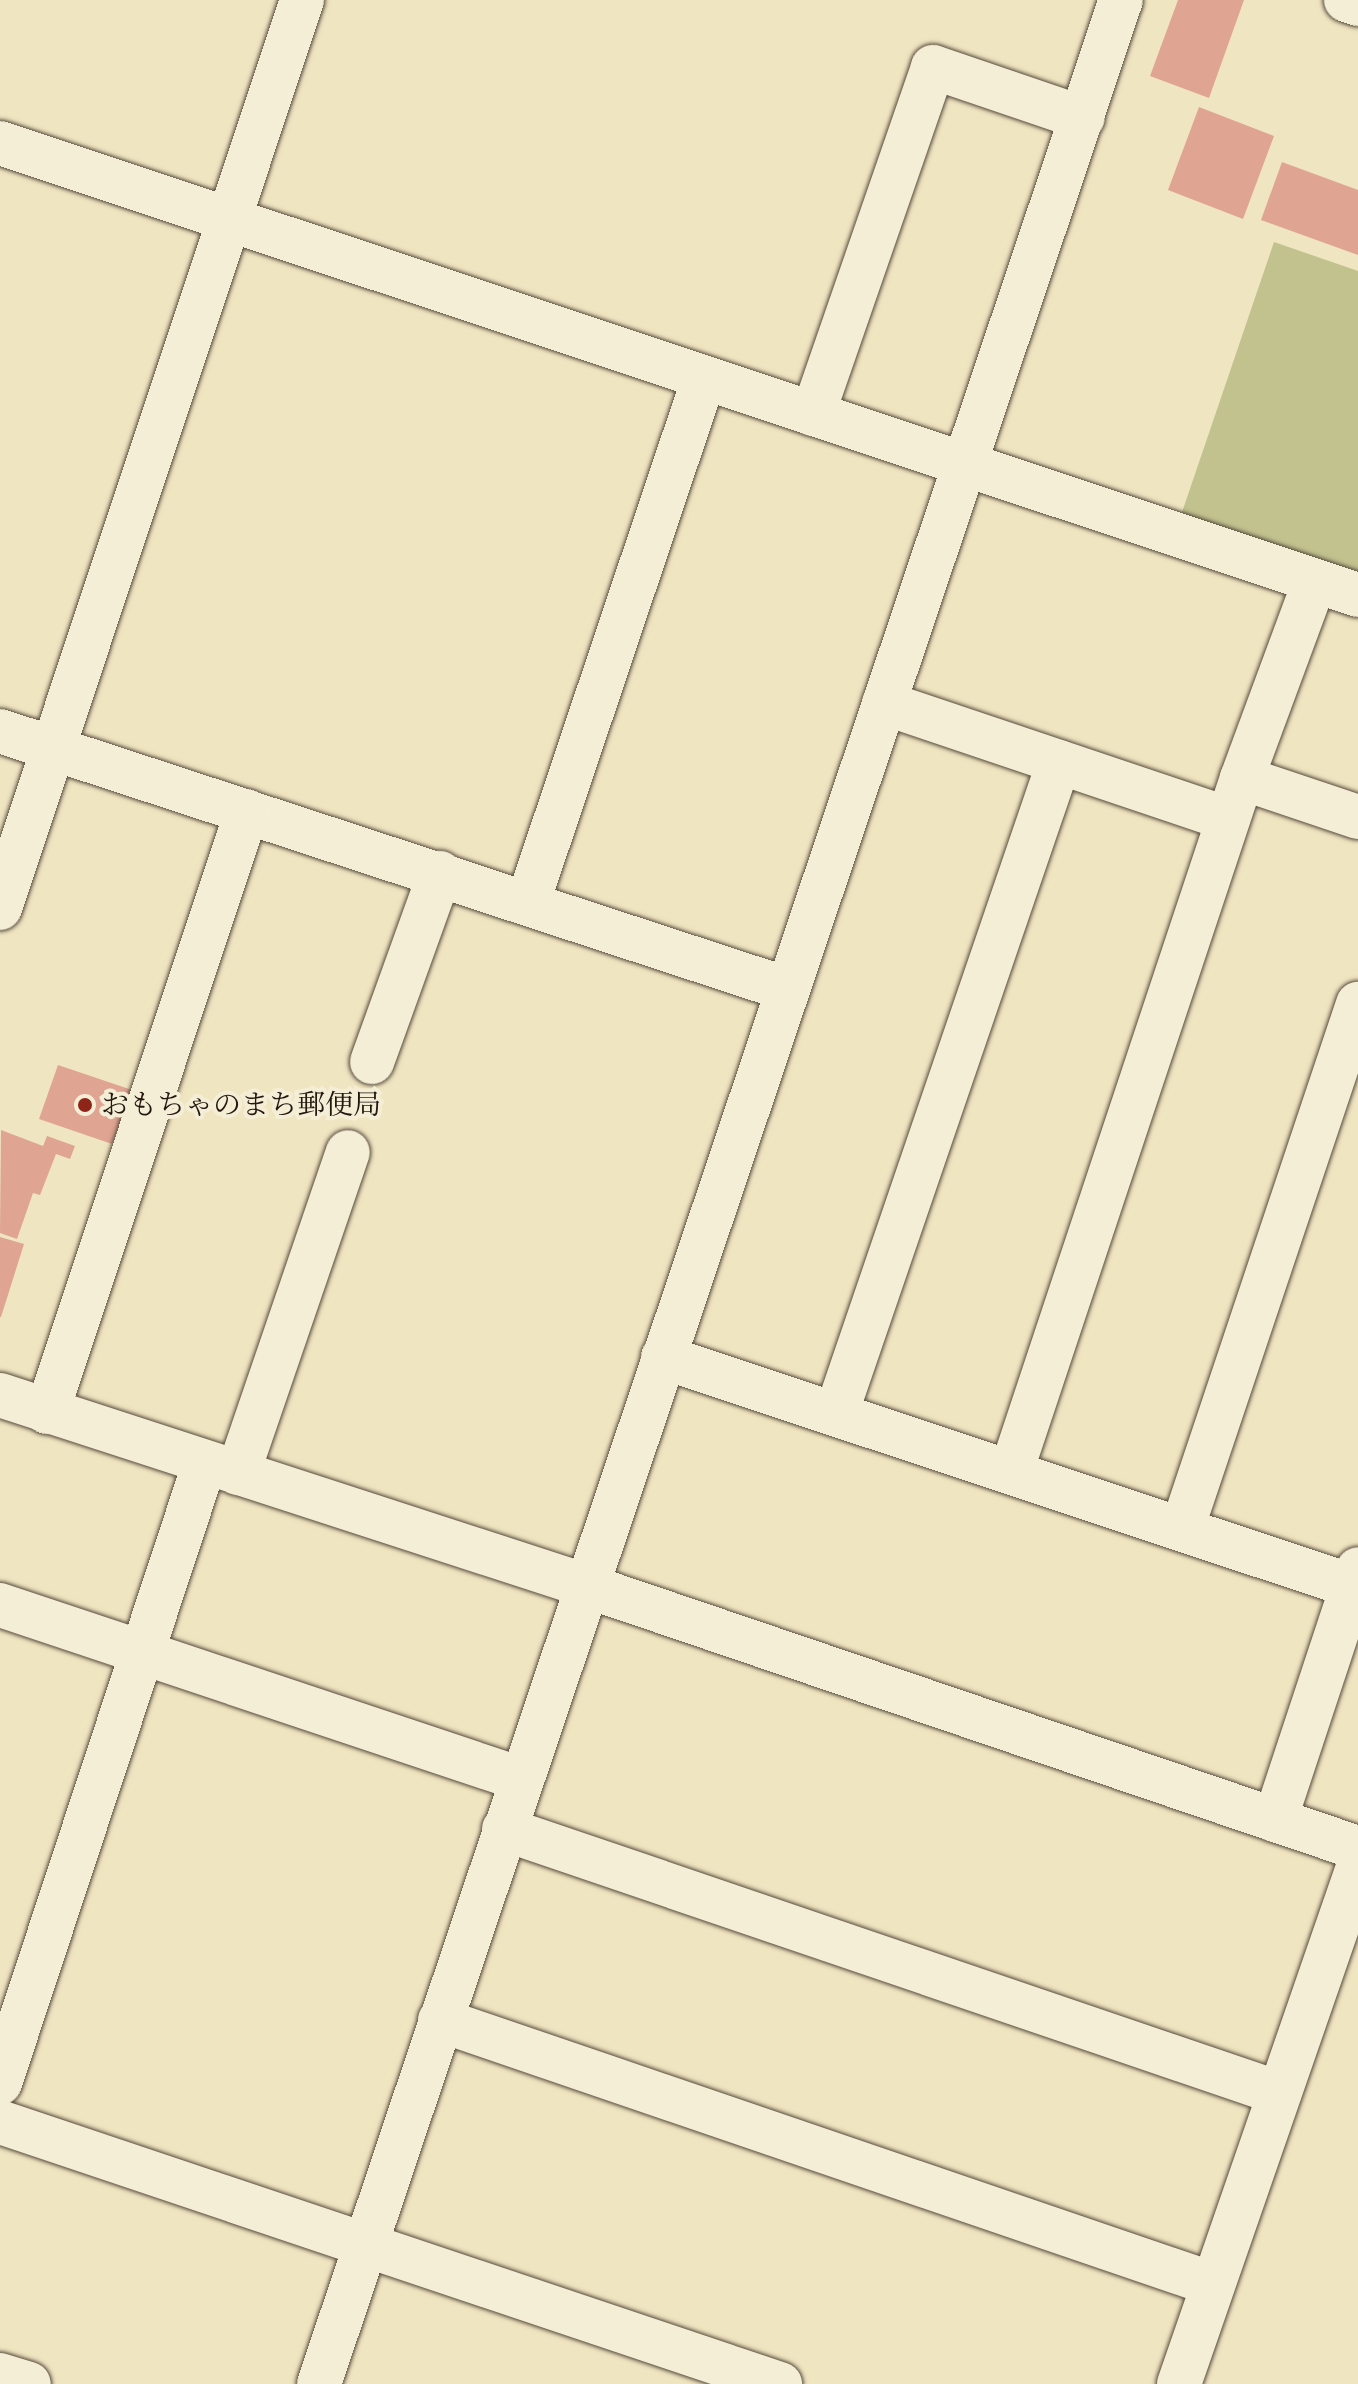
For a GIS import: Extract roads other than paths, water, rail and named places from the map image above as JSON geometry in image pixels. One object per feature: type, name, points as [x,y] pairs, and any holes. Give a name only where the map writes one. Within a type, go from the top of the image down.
[{"type":"street","points":[[1,904],[302,0]]},
{"type":"street","points":[[319,2384],[1121,0]]},
{"type":"street","points":[[1346,0],[1358,4]]},
{"type":"street","points":[[813,414],[933,67],[1083,118]]},
{"type":"street","points":[[0,143],[1358,595]]},
{"type":"street","points":[[528,902],[704,378]]},
{"type":"street","points":[[1011,1472],[1228,819],[1315,581]]},
{"type":"street","points":[[884,703],[1228,819]]},
{"type":"street","points":[[0,731],[787,989]]},
{"type":"street","points":[[836,1414],[1059,762]]},
{"type":"street","points":[[1242,778],[1358,817]]},
{"type":"street","points":[[47,1412],[247,811]]},
{"type":"street","points":[[372,1062],[440,873]]},
{"type":"street","points":[[1182,1529],[1358,1004]]},
{"type":"street","points":[[0,2083],[140,1652],[221,1467],[348,1152]]},
{"type":"street","points":[[663,1357],[1182,1529],[1356,1581],[1275,1820]]},
{"type":"street","points":[[0,1395],[587,1586],[1358,1848]]},
{"type":"street","points":[[0,1605],[521,1779]]},
{"type":"street","points":[[504,1829],[1279,2093]]},
{"type":"street","points":[[1179,2384],[1358,1867]]},
{"type":"street","points":[[440,2020],[1213,2284]]},
{"type":"street","points":[[0,2122],[780,2384]]},
{"type":"street","points":[[0,2375],[29,2384]]},
{"type":"place","name":"おもちゃのまち郵便局","points":[[85,1105]]}]
